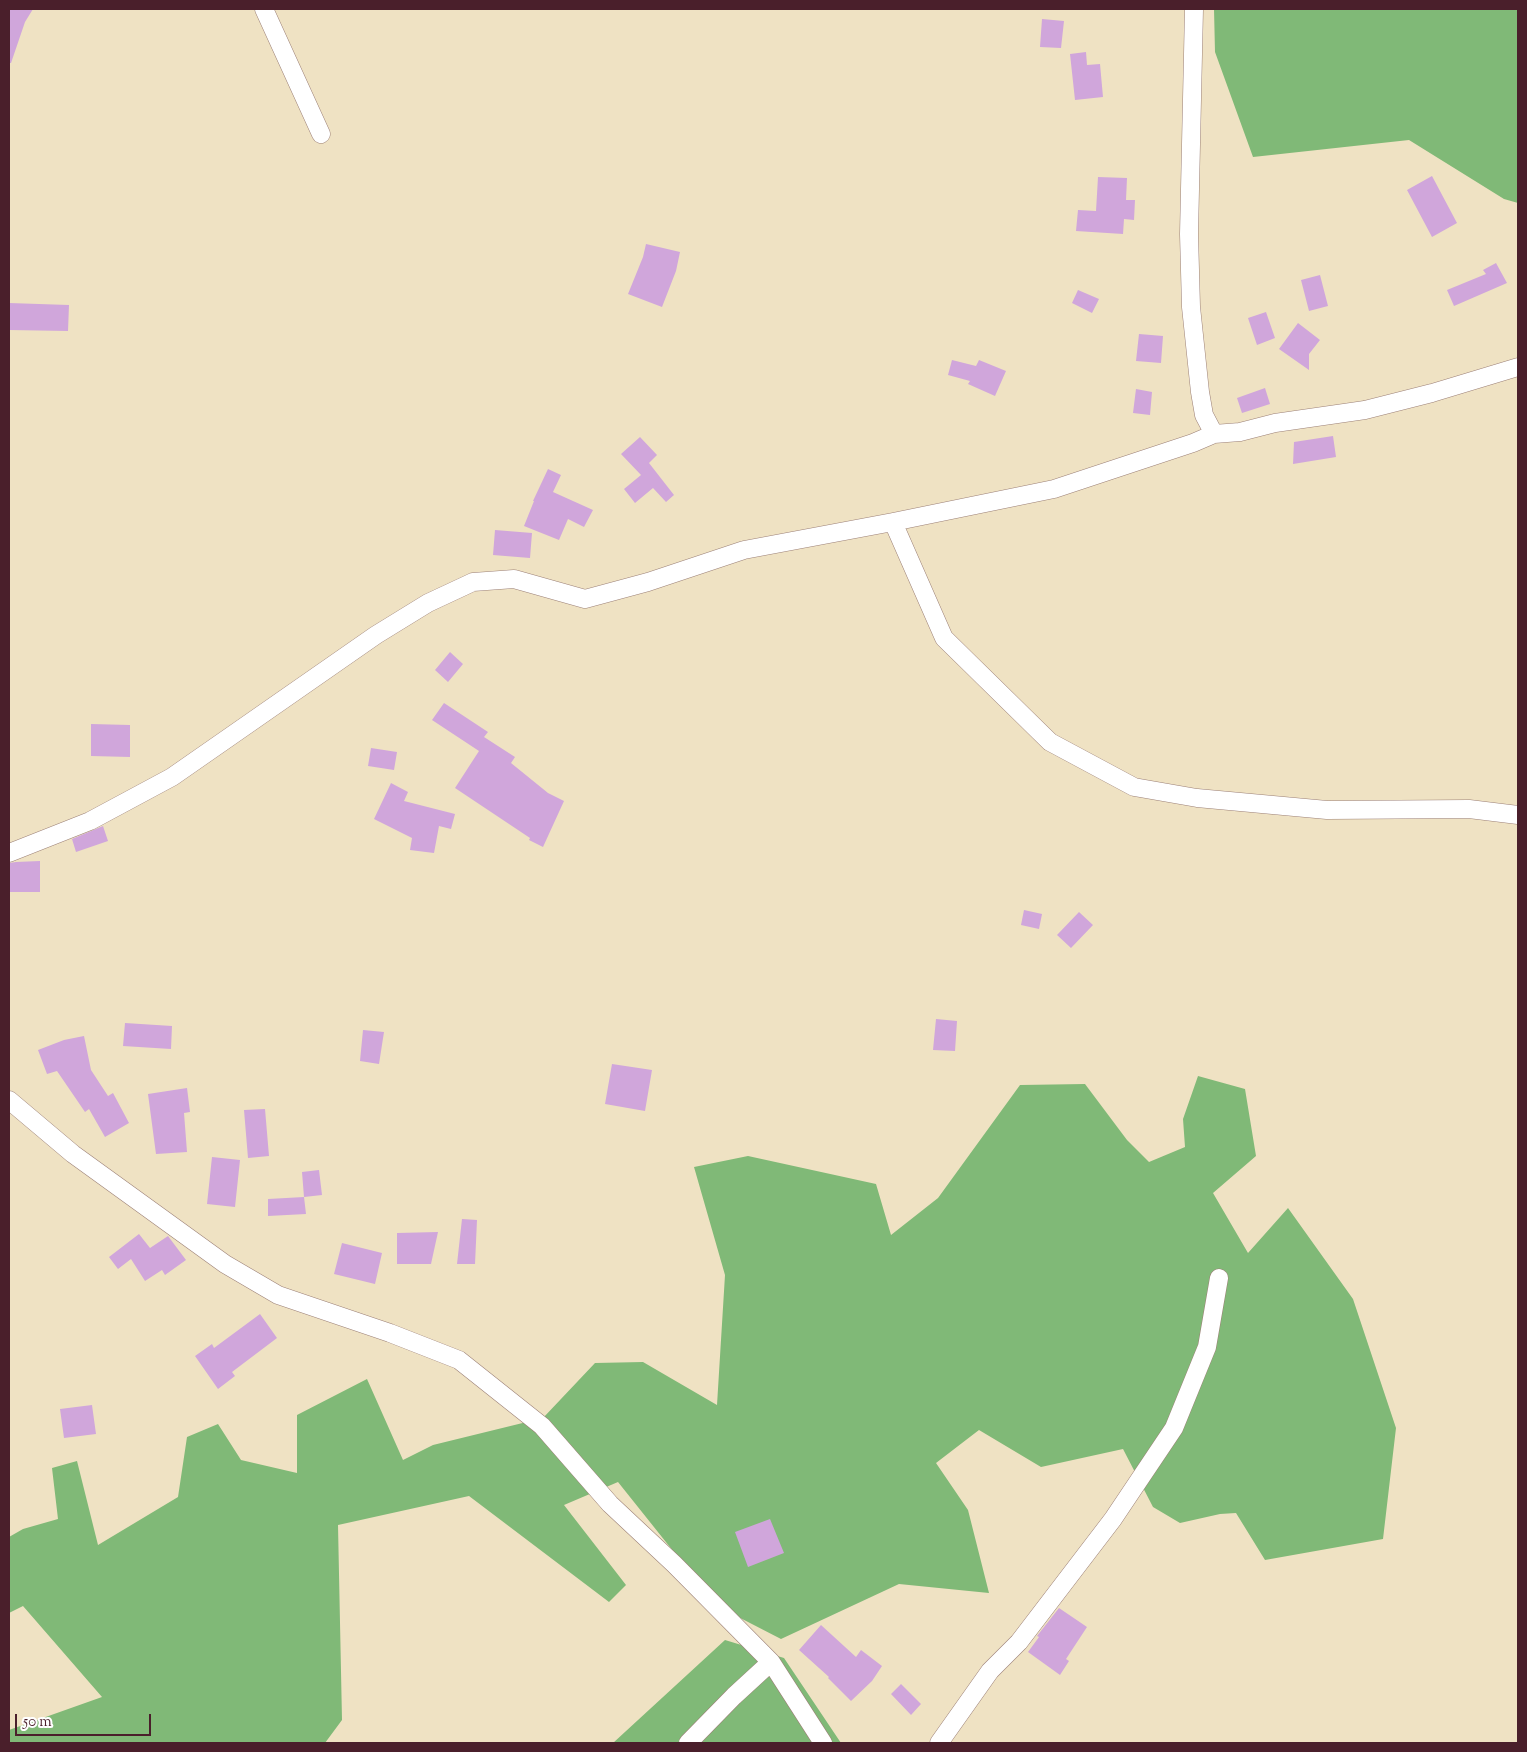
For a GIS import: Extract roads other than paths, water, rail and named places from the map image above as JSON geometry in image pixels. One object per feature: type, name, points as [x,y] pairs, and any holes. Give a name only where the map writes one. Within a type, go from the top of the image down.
[{"type":"street","points":[[264,9],[321,134]]},
{"type":"street","points":[[1194,9],[1189,234],[1191,307],[1204,415],[1214,434]]},
{"type":"street","points":[[9,853],[90,820],[172,777],[376,635],[428,603],[473,582],[514,580],[585,599],[648,582],[744,550],[1054,489],[1193,443],[1214,434],[1240,432],[1275,423],[1365,410],[1432,393],[1518,367]]},
{"type":"street","points":[[893,522],[944,638],[1050,742],[1134,786],[1197,798],[1327,810],[1469,809],[1518,815]]},
{"type":"street","points":[[9,1100],[73,1154],[225,1264],[278,1295],[390,1333],[460,1360],[542,1426],[610,1504],[674,1564],[772,1662],[823,1743]]},
{"type":"street","points":[[938,1743],[990,1671],[1019,1642],[1113,1518],[1174,1428],[1207,1347],[1219,1278]]},
{"type":"street","points":[[688,1743],[734,1696],[772,1662]]}]
